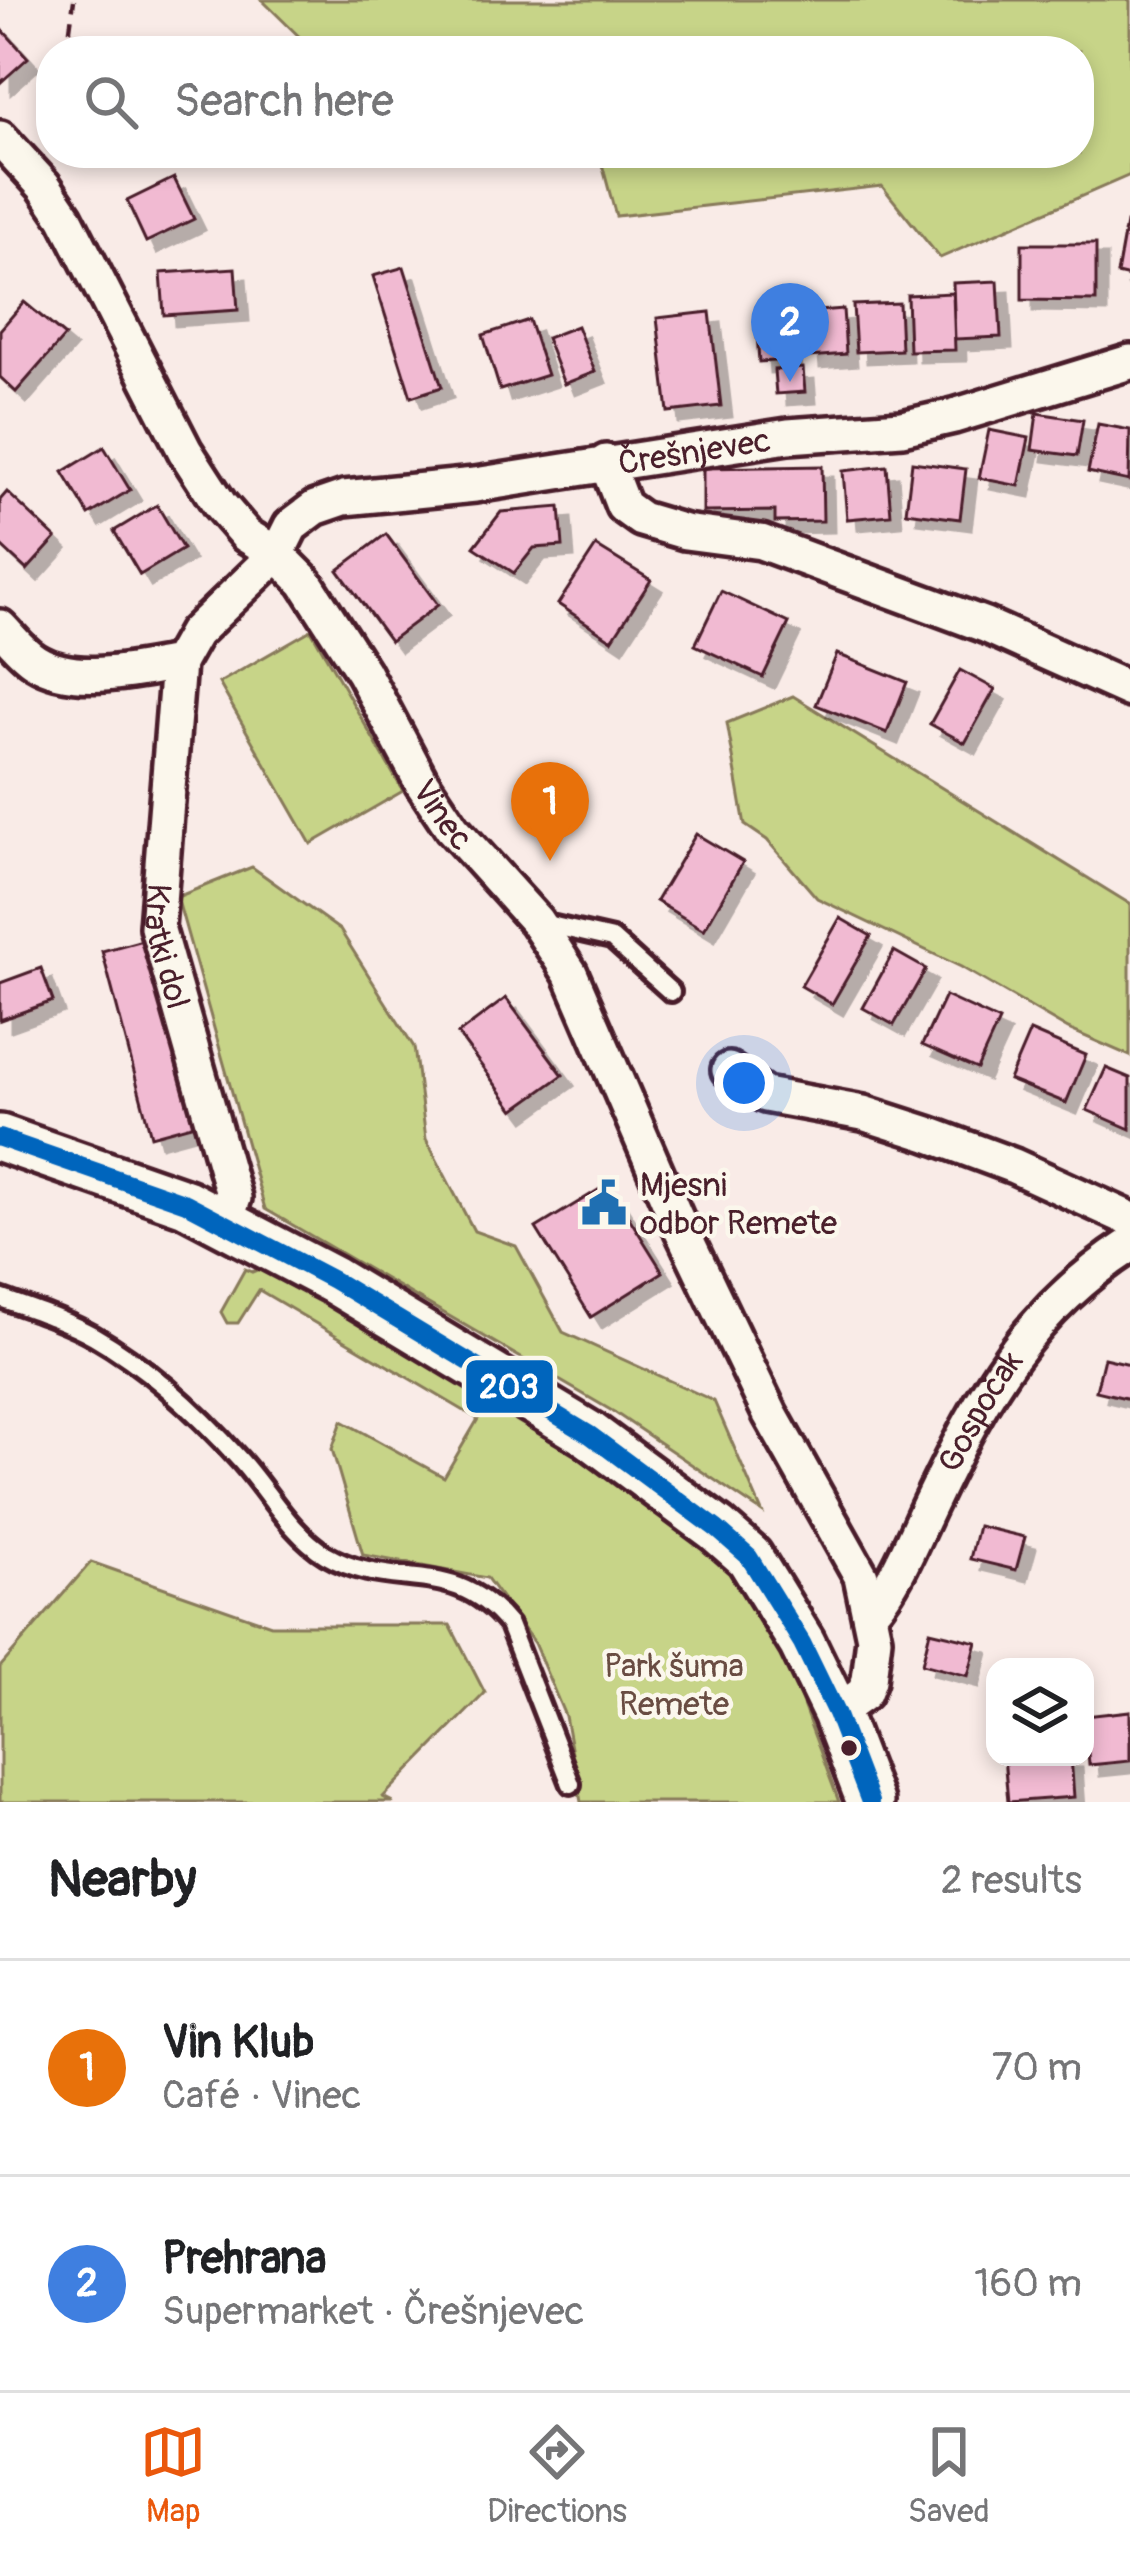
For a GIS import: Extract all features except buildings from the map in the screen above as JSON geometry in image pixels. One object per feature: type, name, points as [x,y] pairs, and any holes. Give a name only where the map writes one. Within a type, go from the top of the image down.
[{"type":"main road","points":[[0,1138],[152,1188],[333,1280],[590,1435],[717,1529],[749,1557],[802,1642],[870,1802]]},
{"type":"street","name":"Vinec","points":[[0,138],[65,217],[185,451],[220,505],[246,535],[278,554],[305,582],[452,828],[536,921],[570,973],[676,1218],[770,1414],[861,1576],[874,1638],[869,1680],[864,1693],[836,1713]]},
{"type":"street","name":"Črešnjevec","points":[[278,554],[291,526],[315,508],[344,498],[475,485],[788,436],[902,428],[1130,362]]},
{"type":"street","points":[[606,462],[623,506],[640,520],[685,532],[761,542],[985,625],[1130,690]]},
{"type":"street","points":[[0,627],[34,661],[64,672],[111,672],[178,663],[195,632],[278,554]]},
{"type":"street","name":"Kratki dol","points":[[178,663],[157,927],[233,1198],[225,1223]]},
{"type":"street","points":[[729,1070],[765,1095],[863,1113],[928,1134],[1014,1166],[1130,1219]]},
{"type":"street","name":"Gospočak","points":[[871,1611],[994,1380],[1040,1317],[1086,1274],[1130,1245]]},
{"type":"lane","points":[[536,921],[612,939],[671,992]]},
{"type":"lane","points":[[0,1298],[92,1335],[199,1416],[302,1536],[323,1553],[371,1573],[451,1583],[493,1605],[509,1625],[571,1784]]},
{"type":"path","points":[[69,36],[74,0]]},
{"type":"green space","points":[[262,0],[1130,0],[1130,175],[940,258],[882,186],[616,216],[603,168],[1094,168],[1094,36],[299,36]]},
{"type":"green space","points":[[311,630],[403,791],[311,844],[219,683]]},
{"type":"green space","points":[[793,696],[1130,904],[1130,1056],[1068,1029],[961,967],[817,898],[767,840],[745,825],[727,723]]},
{"type":"green space","points":[[252,867],[340,930],[414,1047],[426,1139],[474,1231],[516,1246],[563,1332],[714,1401],[762,1512],[614,1412],[265,1209],[177,897]]},
{"type":"green space","name":"Park šuma Remete","points":[[264,1267],[616,1466],[702,1538],[773,1624],[839,1802],[581,1802],[565,1716],[534,1643],[487,1578],[363,1555],[332,1449],[342,1421],[444,1477],[478,1419],[259,1290],[238,1323],[227,1323],[221,1312],[245,1269],[252,1272]]},
{"type":"green space","points":[[91,1562],[271,1625],[450,1625],[485,1693],[383,1797],[393,1802],[0,1802],[0,1667]]},
{"type":"transit line","name":"203","points":[[0,1138],[186,1203],[333,1280],[590,1435],[717,1529],[749,1557],[802,1643],[836,1713],[870,1802]]},
{"type":"place","name":"Prehrana","points":[[790,382]]},
{"type":"place","name":"Vin Klub","points":[[550,861]]},
{"type":"place","name":"Mjesni odbor Remete","points":[[604,1203]]}]
